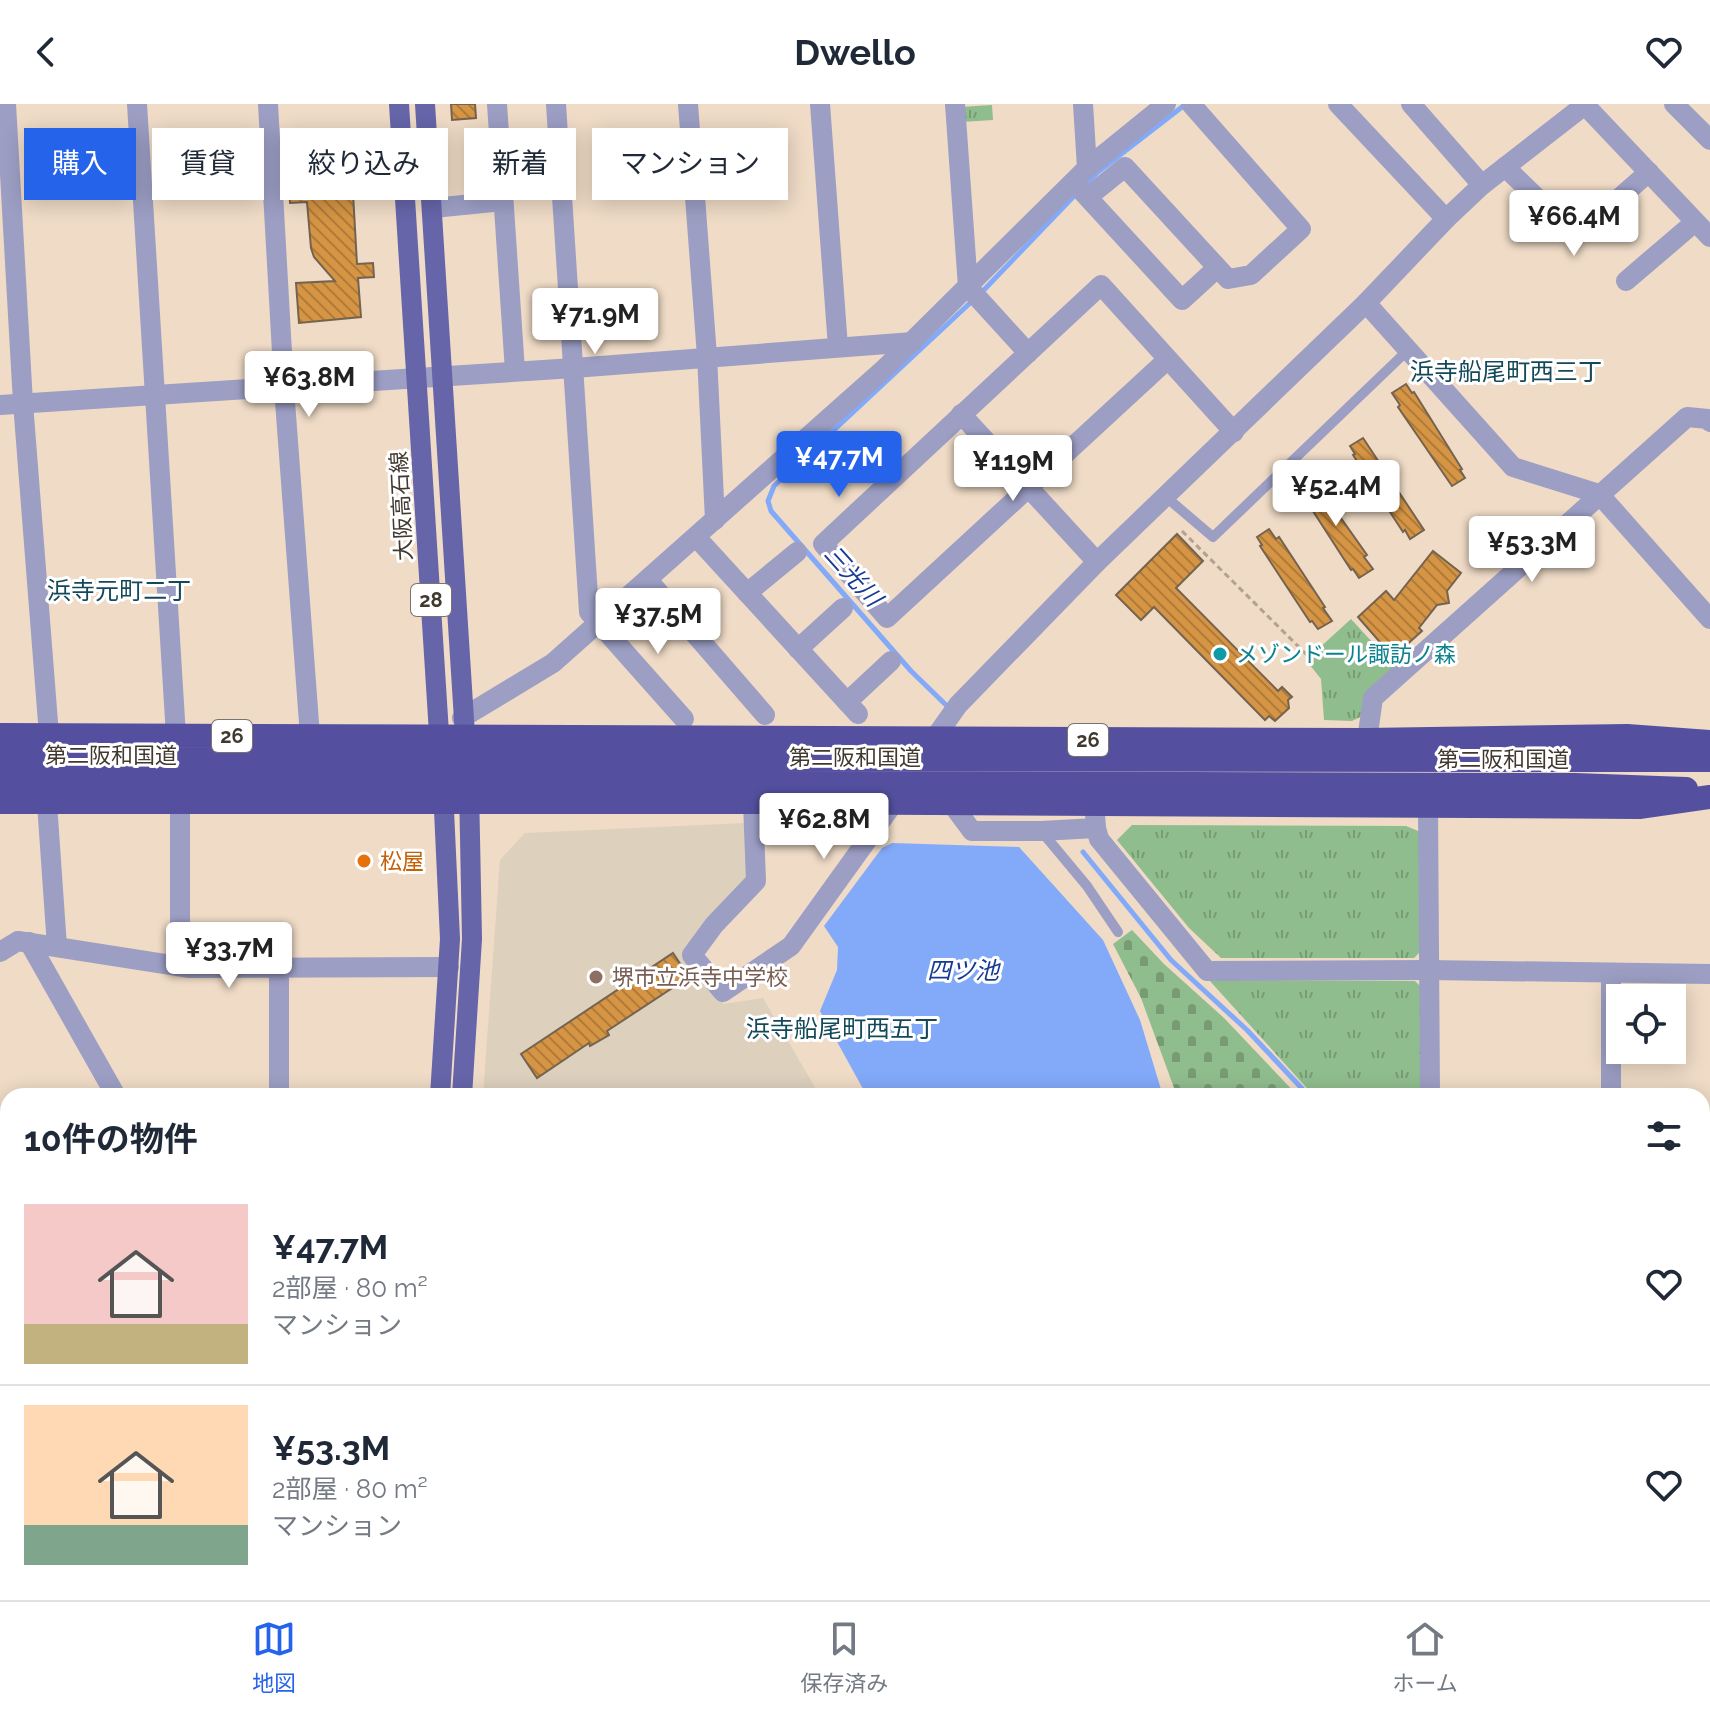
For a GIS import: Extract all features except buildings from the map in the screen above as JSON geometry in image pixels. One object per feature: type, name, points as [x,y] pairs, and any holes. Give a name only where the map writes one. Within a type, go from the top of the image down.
[{"type":"highway","name":"26","points":[[0,735],[439,736],[464,728],[933,739],[1367,740],[1627,736],[1710,742]]},
{"type":"highway","name":"第二阪和国道","points":[[0,759],[1710,760]]},
{"type":"highway","name":"第二阪和国道","points":[[0,781],[1575,785],[1710,794]]},
{"type":"highway","name":"26","points":[[0,802],[895,803],[952,804],[1096,817],[1428,805],[1639,807],[1710,794]]},
{"type":"main road","name":"大阪高石線","points":[[399,104],[444,802],[449,967],[441,1088]]},
{"type":"main road","name":"28","points":[[425,104],[470,802],[472,939],[463,1088]]},
{"type":"street","points":[[6,104],[23,403],[49,735]]},
{"type":"street","points":[[137,104],[176,736]]},
{"type":"street","points":[[268,104],[284,388],[310,736]]},
{"type":"street","points":[[497,104],[499,128]]},
{"type":"street","points":[[556,104],[558,128]]},
{"type":"street","points":[[688,104],[707,356],[715,520]]},
{"type":"street","points":[[820,104],[838,347]]},
{"type":"street","points":[[955,104],[975,295],[1028,353]]},
{"type":"street","points":[[1083,104],[1079,175],[1088,197],[1182,300],[1217,268]]},
{"type":"street","points":[[464,728],[553,663],[913,342],[975,295],[1079,175],[1166,104]]},
{"type":"street","points":[[1088,197],[1125,167],[1228,279],[1251,275],[1301,229],[1191,104]]},
{"type":"street","points":[[1338,104],[1446,219]]},
{"type":"street","points":[[1411,104],[1482,185]]},
{"type":"street","points":[[753,802],[756,881],[714,925],[692,955],[723,992],[791,946],[895,803],[933,739],[958,705],[1097,562],[1366,303],[1446,219],[1482,185],[1585,104],[1710,237]]},
{"type":"street","points":[[1674,104],[1710,140]]},
{"type":"street","points":[[1505,167],[1576,236],[1649,172]]},
{"type":"street","points":[[563,200],[589,612],[684,719]]},
{"type":"street","points":[[433,208],[503,201],[515,371]]},
{"type":"street","points":[[1626,281],[1695,222]]},
{"type":"street","points":[[1168,359],[887,618],[823,544],[1101,285],[1168,359],[1234,432]]},
{"type":"street","points":[[1366,303],[1513,467],[1599,494],[1710,619]]},
{"type":"street","points":[[0,405],[574,368],[913,342]]},
{"type":"street","points":[[961,414],[1097,562]]},
{"type":"street","points":[[1367,740],[1373,698],[1687,417],[1708,419],[1710,422]]},
{"type":"street","points":[[696,537],[853,708],[891,661]]},
{"type":"street","points":[[747,593],[797,552]]},
{"type":"street","points":[[648,580],[765,715]]},
{"type":"street","points":[[798,649],[843,608]]},
{"type":"street","points":[[180,802],[180,966]]},
{"type":"street","points":[[47,803],[57,947]]},
{"type":"street","points":[[952,804],[972,831],[1041,831],[1096,817],[1099,839],[1207,971],[1710,974]]},
{"type":"street","points":[[1428,805],[1430,1088]]},
{"type":"street","points":[[0,952],[18,941],[180,966],[449,967]]},
{"type":"street","points":[[29,942],[111,1088]]},
{"type":"street","points":[[279,968],[279,1088]]},
{"type":"street","points":[[1611,973],[1611,1088]]},
{"type":"lane","points":[[1161,501],[1213,537],[1408,350]]},
{"type":"lane","points":[[1041,831],[1087,886],[1118,932]]},
{"type":"path","points":[[1161,501],[1312,660],[1318,661]]},
{"type":"shaded area","name":"堺市立浜寺中学校","points":[[746,823],[746,882],[684,956],[724,1004],[763,998],[815,1088],[484,1088],[500,860],[525,833]]},
{"type":"green space","points":[[992,105],[993,120],[962,122],[961,107]]},
{"type":"green space","points":[[1351,619],[1395,667],[1367,714],[1352,721],[1324,720],[1321,679],[1306,660]]},
{"type":"green space","points":[[1132,825],[1406,826],[1423,833],[1422,950],[1414,958],[1221,958],[1189,928],[1117,840]]},
{"type":"green space","points":[[1132,930],[1164,964],[1224,1018],[1290,1088],[1174,1088],[1141,998],[1113,944]]},
{"type":"green space","points":[[1209,980],[1415,981],[1422,988],[1422,1088],[1307,1088]]},
{"type":"water","name":"四ツ池","points":[[892,843],[1019,847],[1103,940],[1140,1020],[1161,1088],[863,1088],[820,1011],[837,970],[838,947],[824,926],[882,848]]},
{"type":"waterway","name":"三光川","points":[[1085,185],[1182,107]]},
{"type":"waterway","name":"三光川","points":[[981,293],[1075,195]]},
{"type":"waterway","name":"三光川","points":[[946,705],[911,671],[771,511],[768,501],[774,486],[970,303]]},
{"type":"waterway","name":"三光川","points":[[1083,852],[1171,960],[1247,1030],[1301,1088]]},
{"type":"place","name":"メゾンドール諏訪ノ森","points":[[1220,654]]},
{"type":"place","name":"松屋","points":[[364,861]]},
{"type":"place","name":"堺市立浜寺中学校","points":[[596,977]]},
{"type":"district","name":"浜寺船尾町西三丁","points":[[1506,372]]},
{"type":"district","name":"浜寺元町二丁","points":[[119,591]]},
{"type":"district","name":"浜寺船尾町西五丁","points":[[842,1029]]}]
